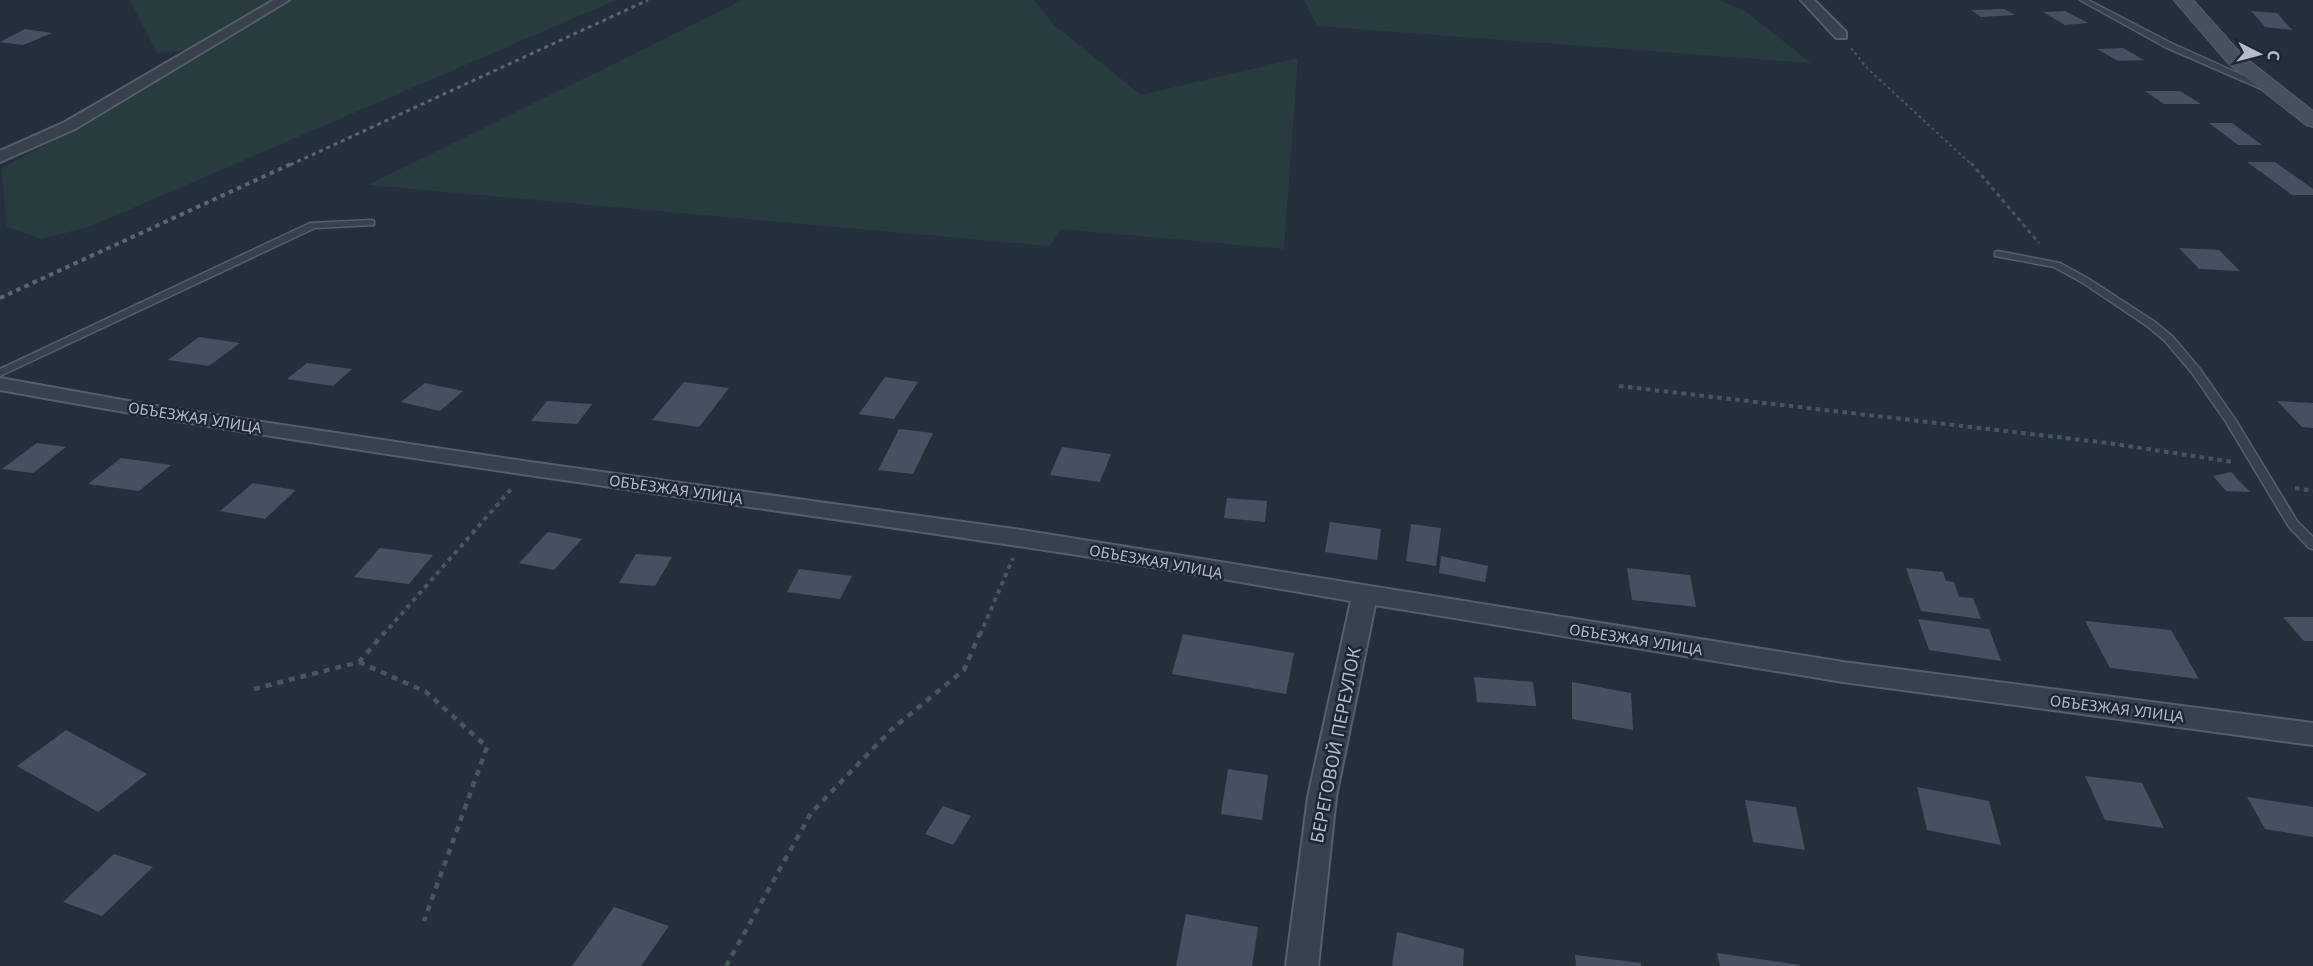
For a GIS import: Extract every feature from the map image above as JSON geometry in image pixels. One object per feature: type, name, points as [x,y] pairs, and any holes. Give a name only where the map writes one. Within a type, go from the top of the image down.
[{"type":"main road","points":[[2183,0],[2236,60],[2313,121]]},
{"type":"street","points":[[0,158],[25,148],[103,108],[209,40],[283,0]]},
{"type":"street","points":[[1807,0],[1841,35]]},
{"type":"street","name":"ОБЪЕЗЖАЯ УЛИЦА","points":[[0,384],[156,412],[530,469],[1021,538],[1364,596],[1844,672],[2313,734]]},
{"type":"street","name":"БЕРЕГОВОЙ ПЕРЕУЛОК","points":[[1302,966],[1322,797],[1364,596]]},
{"type":"lane","points":[[2083,0],[2168,45],[2279,94]]},
{"type":"lane","points":[[0,373],[313,225],[371,223]]},
{"type":"lane","points":[[1998,254],[2056,265],[2086,281],[2151,324],[2169,339],[2231,421],[2293,524],[2313,545]]},
{"type":"path","points":[[1841,35],[1867,68],[1968,160],[2056,265]]},
{"type":"path","points":[[1619,386],[2108,443],[2258,465]]},
{"type":"path","points":[[254,689],[359,662],[530,469]]},
{"type":"path","points":[[726,966],[811,813],[892,729],[964,670],[1021,538]]},
{"type":"path","points":[[359,662],[426,692],[487,747],[424,921]]},
{"type":"green space","points":[[130,0],[616,0],[91,226],[42,239],[7,227],[1,168],[99,117],[203,49],[157,53]]},
{"type":"green space","points":[[743,0],[1034,0],[1053,24],[1141,95],[1298,58],[1284,249],[1061,229],[1050,246],[368,185]]},
{"type":"green space","points":[[1304,0],[1719,0],[1745,11],[1811,63],[1317,26]]},
{"type":"building","points":[[2004,9],[2015,15],[1981,17],[1971,10]]},
{"type":"building","points":[[2065,11],[2088,23],[2065,25],[2043,12]]},
{"type":"building","points":[[2251,11],[2277,13],[2292,30],[2265,27]]},
{"type":"building","points":[[25,29],[52,33],[23,45],[0,42]]},
{"type":"building","points":[[2123,48],[2144,60],[2118,61],[2097,49]]},
{"type":"building","points":[[2145,91],[2180,91],[2201,104],[2164,104]]},
{"type":"building","points":[[2209,123],[2232,123],[2262,145],[2238,145]]},
{"type":"building","points":[[2247,162],[2275,162],[2313,189],[2313,195],[2292,195]]},
{"type":"building","points":[[2179,248],[2219,250],[2240,271],[2199,269]]},
{"type":"building","points":[[199,337],[240,343],[209,366],[168,360]]},
{"type":"building","points":[[307,363],[352,369],[333,386],[287,379]]},
{"type":"building","points":[[885,377],[918,382],[894,419],[859,414]]},
{"type":"building","points":[[684,382],[729,388],[699,427],[652,420]]},
{"type":"building","points":[[425,383],[463,391],[440,411],[401,402]]},
{"type":"building","points":[[547,401],[592,404],[577,424],[531,421]]},
{"type":"building","points":[[2277,401],[2313,403],[2313,428],[2302,427]]},
{"type":"building","points":[[899,429],[933,433],[913,474],[878,470]]},
{"type":"building","points":[[37,443],[66,447],[33,473],[2,469]]},
{"type":"building","points":[[1062,447],[1111,454],[1100,482],[1050,475]]},
{"type":"building","points":[[121,458],[171,465],[139,491],[88,484]]},
{"type":"building","points":[[2231,472],[2250,492],[2226,491],[2213,476]]},
{"type":"building","points":[[253,483],[296,490],[265,519],[220,511]]},
{"type":"building","points":[[1227,498],[1267,501],[1265,522],[1224,518]]},
{"type":"building","points":[[1330,522],[1381,529],[1377,560],[1325,552]]},
{"type":"building","points":[[1411,524],[1441,528],[1436,566],[1406,561]]},
{"type":"building","points":[[548,532],[582,539],[554,570],[519,563]]},
{"type":"building","points":[[380,548],[433,555],[409,584],[354,577]]},
{"type":"building","points":[[636,554],[672,557],[655,586],[619,583]]},
{"type":"building","points":[[1441,556],[1488,566],[1485,582],[1439,573]]},
{"type":"building","points":[[1627,568],[1690,575],[1696,607],[1632,600]]},
{"type":"building","points":[[1906,568],[1943,572],[1946,581],[1954,582],[1959,597],[1973,598],[1981,619],[1921,611]]},
{"type":"building","points":[[799,569],[852,576],[840,599],[787,592]]},
{"type":"building","points":[[2283,617],[2313,617],[2313,641],[2304,641]]},
{"type":"building","points":[[1918,619],[1989,629],[2001,661],[1929,650]]},
{"type":"building","points":[[2085,621],[2171,630],[2199,679],[2110,668]]},
{"type":"building","points":[[1183,634],[1294,653],[1286,694],[1172,674]]},
{"type":"building","points":[[1474,677],[1533,682],[1536,706],[1477,702]]},
{"type":"building","points":[[1572,682],[1631,693],[1633,730],[1572,719]]},
{"type":"building","points":[[66,730],[147,774],[98,812],[17,766]]},
{"type":"building","points":[[1228,769],[1268,775],[1262,820],[1221,814]]},
{"type":"building","points":[[2085,776],[2142,783],[2164,828],[2105,820]]},
{"type":"building","points":[[1917,787],[1989,801],[2001,845],[1927,830]]},
{"type":"building","points":[[2247,797],[2313,807],[2313,837],[2265,829]]},
{"type":"building","points":[[1745,800],[1796,807],[1805,850],[1753,842]]},
{"type":"building","points":[[943,806],[971,816],[953,845],[925,834]]},
{"type":"building","points":[[114,854],[153,867],[102,916],[63,902]]},
{"type":"building","points":[[614,907],[669,926],[641,966],[572,966]]},
{"type":"building","points":[[1186,914],[1258,927],[1252,966],[1176,966]]},
{"type":"building","points":[[1397,932],[1464,949],[1463,966],[1392,966]]},
{"type":"building","points":[[1717,953],[1800,965],[1800,966],[1720,966]]},
{"type":"building","points":[[1575,955],[1641,963],[1641,966],[1576,966]]},
{"type":"railway","points":[[290,165],[648,0]]},
{"type":"railway","points":[[0,298],[293,163]]}]
